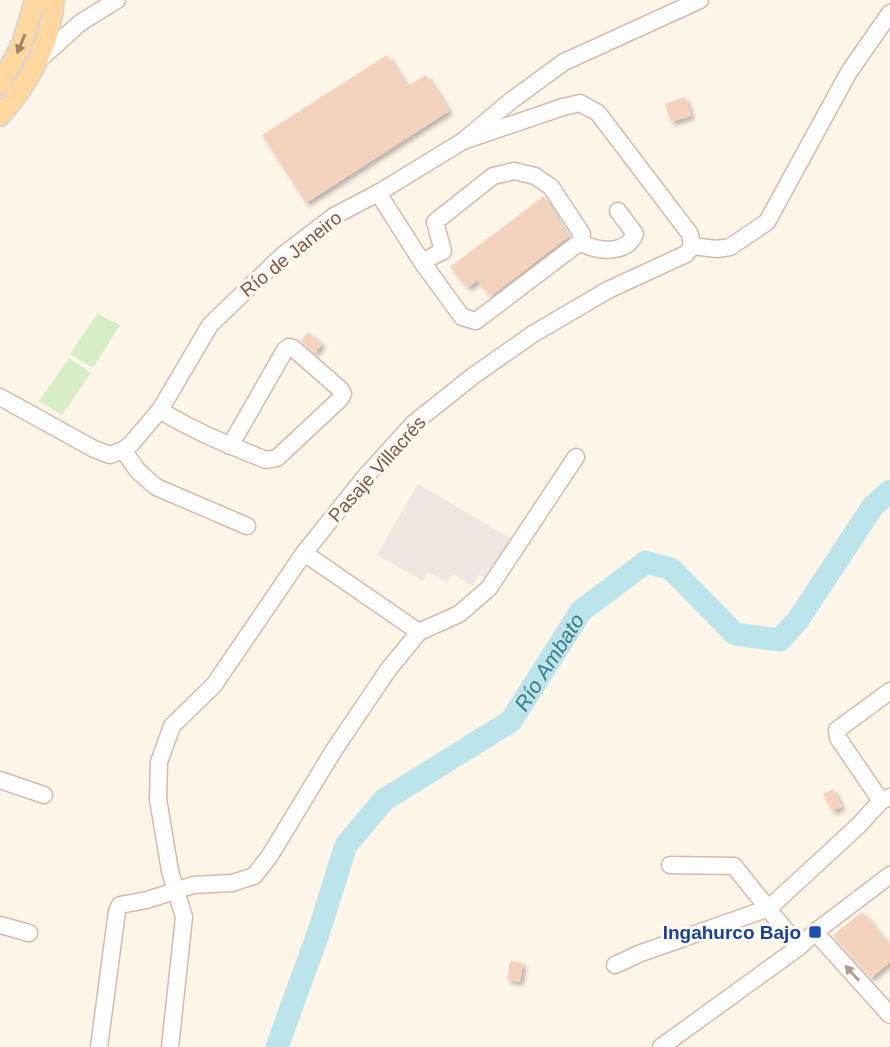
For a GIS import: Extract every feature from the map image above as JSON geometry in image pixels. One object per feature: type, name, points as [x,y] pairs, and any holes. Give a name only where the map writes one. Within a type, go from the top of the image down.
[{"type":"main road","points":[[0,85],[22,44],[35,0]]},
{"type":"main road","points":[[0,116],[13,101],[36,63],[47,37],[54,5]]},
{"type":"street","points":[[36,63],[80,23],[117,0]]},
{"type":"street","name":"Río de Janeiro","points":[[123,450],[160,410],[210,325],[283,255],[334,216],[378,193],[463,141],[512,100],[564,62],[700,0]]},
{"type":"street","points":[[54,5],[71,20],[80,23]]},
{"type":"street","points":[[463,141],[580,103],[598,113],[690,234],[692,246],[717,249],[730,247],[767,222],[849,72],[890,13]]},
{"type":"street","points":[[378,193],[422,262],[462,317],[476,321],[580,242],[581,230],[551,187],[527,173],[508,172],[493,176],[435,222],[443,251],[422,262]]},
{"type":"street","points":[[580,242],[598,251],[627,244],[635,234],[618,211]]},
{"type":"street","name":"Pasaje Villacrés","points":[[170,1047],[184,917],[175,890],[158,799],[159,762],[172,726],[214,685],[304,553],[365,477],[414,423],[473,376],[533,334],[608,290],[686,254],[692,246]]},
{"type":"street","points":[[160,410],[184,426],[230,446],[266,460],[277,458],[343,394],[289,347],[230,446]]},
{"type":"street","points":[[0,397],[94,449],[110,455],[123,450],[138,471],[156,487],[247,526]]},
{"type":"street","points":[[99,1047],[120,905],[147,901],[192,885],[242,881],[254,876],[262,868],[334,750],[388,670],[419,632],[459,614],[489,588],[576,457]]},
{"type":"street","points":[[304,553],[419,632]]},
{"type":"street","points":[[615,965],[641,953],[769,908],[858,826],[885,799],[838,738],[837,730],[890,691]]},
{"type":"street","points":[[0,780],[44,795]]},
{"type":"street","points":[[670,865],[734,866],[799,947]]},
{"type":"street","points":[[661,1047],[799,947],[890,875]]},
{"type":"street","points":[[0,925],[29,933]]},
{"type":"street","points":[[815,932],[890,1015]]},
{"type":"shaded area","points":[[418,484],[512,539],[488,580],[479,575],[473,586],[453,574],[447,583],[428,572],[423,581],[377,555]]},
{"type":"green space","points":[[97,314],[120,325],[93,368],[70,354]]},
{"type":"green space","points":[[69,358],[91,373],[62,415],[39,401]]},
{"type":"building","points":[[387,55],[407,86],[426,75],[449,111],[306,203],[262,135]]},
{"type":"building","points":[[685,97],[691,116],[671,122],[665,104]]},
{"type":"building","points":[[544,196],[568,237],[491,296],[477,280],[468,288],[450,267]]},
{"type":"building","points":[[308,332],[322,344],[315,353],[301,341]]},
{"type":"building","points":[[833,789],[842,807],[832,811],[823,794]]},
{"type":"building","points":[[862,912],[890,946],[890,962],[871,978],[833,935]]},
{"type":"building","points":[[510,961],[523,963],[520,982],[507,980]]},
{"type":"waterway","name":"Río Ambato","points":[[277,1047],[319,931],[346,845],[384,800],[511,721],[581,611],[646,562],[671,569],[735,634],[780,640],[798,620],[873,506],[890,491]]},
{"type":"place","name":"Ingahurco Bajo","points":[[815,932]]}]
